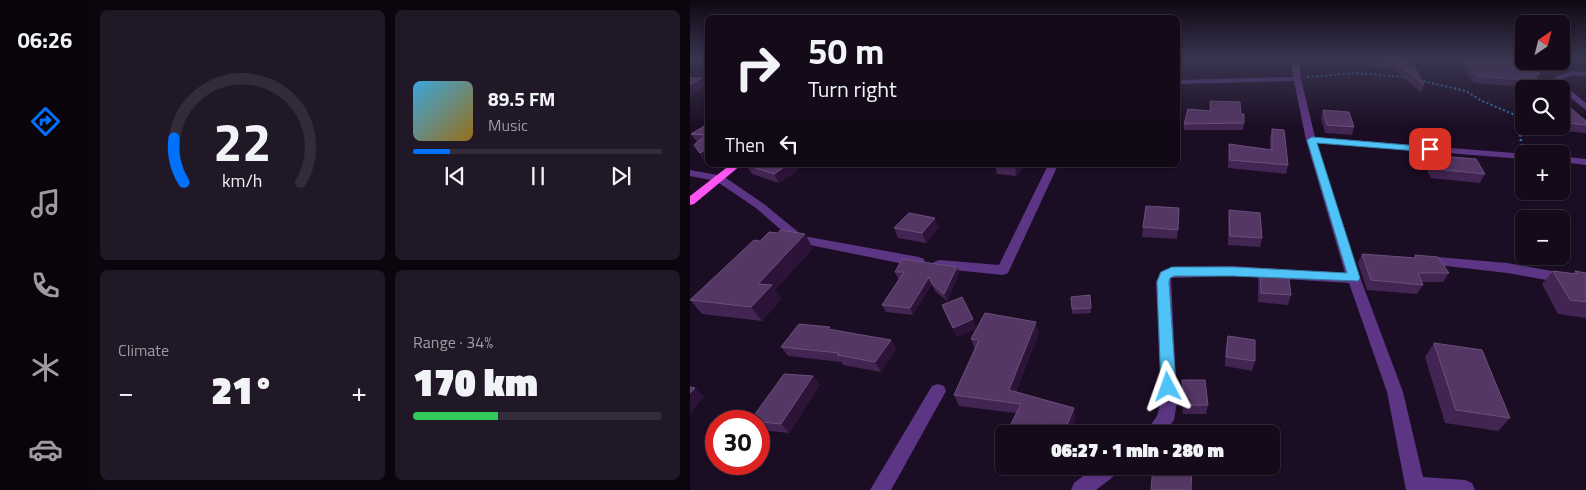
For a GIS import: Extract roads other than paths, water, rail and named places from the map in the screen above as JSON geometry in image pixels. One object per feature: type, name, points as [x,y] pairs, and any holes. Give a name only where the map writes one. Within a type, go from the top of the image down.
[{"type":"main road","points":[[690,202],[733,167]]},
{"type":"street","points":[[1298,82],[1312,140],[1346,256],[1395,392],[1416,488],[1465,490]]},
{"type":"street","points":[[1561,82],[1566,90],[1586,107]]},
{"type":"street","points":[[1312,140],[1515,154]]},
{"type":"street","points":[[1570,160],[1586,162]]},
{"type":"street","points":[[690,172],[719,178],[760,206],[799,239],[935,265],[1000,272],[1003,270],[1052,167]]},
{"type":"street","points":[[1346,256],[1364,257]]},
{"type":"street","points":[[1409,259],[1507,268],[1586,282]]},
{"type":"street","points":[[1161,425],[1165,420],[1169,402],[1163,282],[1165,275],[1172,272],[1233,271],[1354,278]]},
{"type":"street","points":[[880,490],[938,391]]},
{"type":"street","points":[[1081,490],[1100,475]]}]
